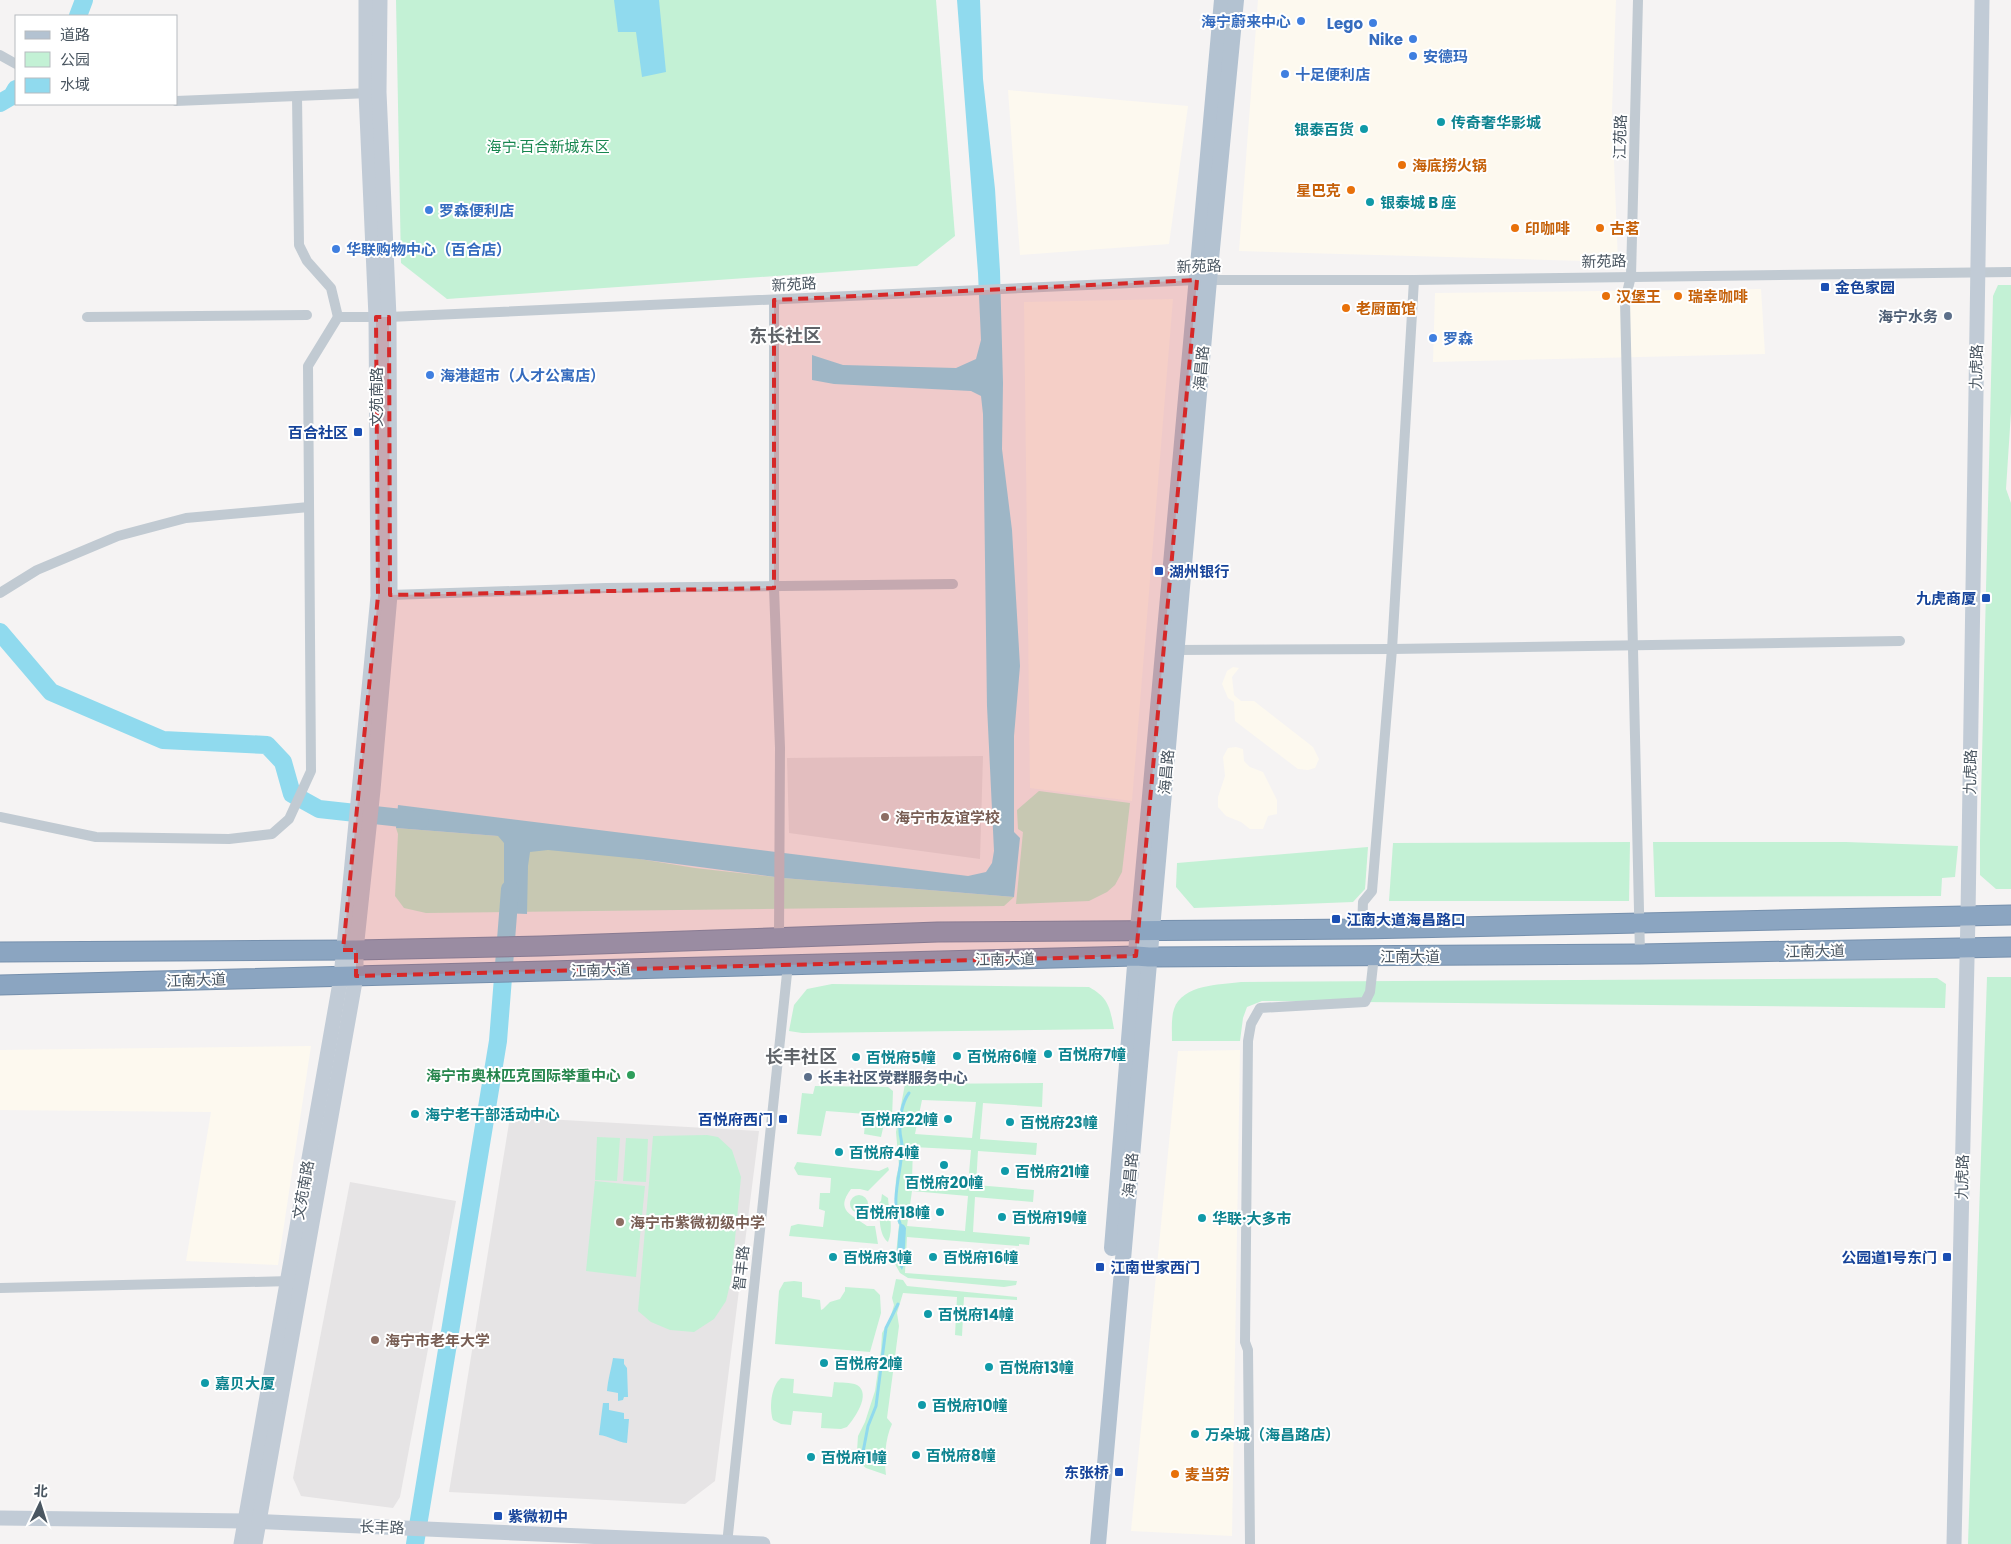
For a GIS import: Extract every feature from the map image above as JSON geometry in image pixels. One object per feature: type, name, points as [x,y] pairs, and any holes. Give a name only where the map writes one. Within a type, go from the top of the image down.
[{"type":"highway","name":"江南大道","points":[[0,952],[470,948],[938,932],[1145,929],[1362,929],[2011,915]]},
{"type":"highway","name":"江南大道","points":[[0,986],[1142,956],[1640,954],[2011,947]]},
{"type":"main road","name":"海昌路","points":[[1087,1544],[1171,650],[1203,280],[1222,0]]},
{"type":"main road","name":"海昌路","points":[[1203,280],[1236,0]]},
{"type":"main road","name":"海昌路","points":[[1098,1544],[1142,956]]},
{"type":"street","name":"文苑南路","points":[[241,1544],[252,1522],[348,976],[361,835],[390,595],[382,317],[366,0]]},
{"type":"street","name":"文苑南路","points":[[372,93],[380,0]]},
{"type":"street","name":"江苑路","points":[[1638,0],[1631,276],[1625,301],[1640,954]]},
{"type":"street","name":"九虎路","points":[[1954,1544],[1968,948],[1982,0]]},
{"type":"street","points":[[178,102],[372,93]]},
{"type":"street","points":[[0,817],[96,837],[229,839],[272,834],[290,817],[308,779],[311,771],[308,366],[338,317],[331,288],[307,261],[299,245],[297,96]]},
{"type":"street","name":"新苑路","points":[[338,317],[382,317],[1203,280],[1414,280],[2010,272]]},
{"type":"street","points":[[1362,929],[1364,902],[1372,891],[1392,649],[1414,280]]},
{"type":"street","points":[[774,300],[774,588],[780,748],[779,938]]},
{"type":"street","points":[[87,317],[307,315]]},
{"type":"street","name":"文苑南路","points":[[366,791],[378,596],[382,317]]},
{"type":"street","points":[[0,594],[36,570],[118,536],[186,518],[309,507]]},
{"type":"street","points":[[390,595],[606,588],[774,588],[953,584]]},
{"type":"street","points":[[1171,650],[1392,649],[1900,641]]},
{"type":"street","points":[[1250,1544],[1248,1350],[1245,1342],[1245,1332],[1248,1041],[1251,1024],[1260,1008],[1365,1002],[1370,992],[1374,956]]},
{"type":"street","name":"智丰路","points":[[727,1543],[788,964]]},
{"type":"street","points":[[0,1288],[295,1281]]},
{"type":"street","name":"长丰路","points":[[0,1518],[379,1526],[764,1544]]},
{"type":"street","name":"文苑南路","points":[[252,1522],[255,1544]]},
{"type":"highlighted area","points":[[1197,280],[1136,956],[356,976],[356,950],[343,950],[378,596],[376,317],[389,317],[390,595],[774,588],[774,300]]},
{"type":"shaded area","points":[[1258,0],[1616,0],[1612,111],[1618,262],[1239,251]]},
{"type":"shaded area","points":[[1008,90],[1188,106],[1169,244],[1020,255]]},
{"type":"shaded area","points":[[1761,289],[1765,354],[1433,362],[1435,293]]},
{"type":"shaded area","points":[[1173,299],[1132,801],[1030,788],[1024,302]]},
{"type":"shaded area","points":[[1233,667],[1239,668],[1232,677],[1234,695],[1241,701],[1254,701],[1313,747],[1319,759],[1315,768],[1308,770],[1298,769],[1235,721],[1234,702],[1228,698],[1222,684],[1227,671]]},
{"type":"shaded area","points":[[1236,747],[1243,749],[1244,761],[1250,767],[1263,772],[1277,800],[1277,814],[1268,816],[1263,829],[1250,829],[1241,822],[1226,816],[1218,807],[1218,797],[1225,776],[1223,757],[1228,748]]},
{"type":"shaded area","name":"海宁市友谊学校","points":[[983,756],[980,859],[789,833],[787,758]]},
{"type":"shaded area","points":[[311,1046],[278,1265],[186,1261],[211,1112],[0,1110],[0,1050]]},
{"type":"shaded area","points":[[1240,1050],[1232,1536],[1131,1531],[1178,1051]]},
{"type":"shaded area","name":"海宁市紫微初级中学","points":[[510,1117],[759,1131],[715,1481],[685,1504],[449,1492]]},
{"type":"shaded area","name":"海宁市老年大学","points":[[350,1182],[456,1201],[400,1497],[393,1508],[301,1496],[293,1478]]},
{"type":"green space","name":"海宁·百合新城东区","points":[[396,0],[936,0],[955,236],[917,266],[447,299],[401,263]]},
{"type":"green space","points":[[1998,285],[2011,285],[2011,412],[2006,489],[2011,503],[2011,889],[1996,889],[1980,875],[1993,296]]},
{"type":"green space","points":[[1039,791],[1130,803],[1122,872],[1115,885],[1107,892],[1089,901],[1016,904],[1023,832],[1018,829],[1017,810]]},
{"type":"green space","points":[[396,828],[498,836],[695,868],[783,878],[1014,897],[1004,906],[426,913],[404,908],[395,896],[398,834]]},
{"type":"green space","points":[[1630,842],[1629,901],[1389,901],[1393,843]]},
{"type":"green space","points":[[1653,842],[1846,842],[1958,846],[1955,877],[1942,878],[1941,896],[1655,897]]},
{"type":"green space","points":[[1368,847],[1365,889],[1353,902],[1194,908],[1176,887],[1177,863]]},
{"type":"green space","points":[[1987,977],[2011,977],[2011,1544],[1968,1544]]},
{"type":"green space","points":[[1937,978],[1946,984],[1945,1008],[1262,1001],[1247,1007],[1243,1018],[1240,1041],[1172,1041],[1174,1009],[1185,995],[1203,987],[1241,982]]},
{"type":"green space","points":[[832,984],[1089,987],[1101,995],[1108,1004],[1114,1029],[802,1033],[789,1031],[794,1005],[807,989]]},
{"type":"green space","points":[[1043,1083],[1042,1107],[983,1103],[980,1139],[1037,1143],[1036,1155],[978,1151],[976,1185],[1034,1190],[1033,1202],[975,1197],[973,1232],[1030,1237],[1029,1245],[1019,1244],[1019,1246],[907,1237],[905,1273],[1017,1281],[1016,1285],[1004,1287],[908,1278],[900,1273],[895,1264],[899,1225],[895,1214],[896,1178],[899,1166],[896,1132],[905,1084]],"holes":[[[922,1100],[976,1102],[972,1138],[915,1134]],[[913,1147],[971,1150],[968,1185],[912,1180]],[[912,1191],[968,1196],[965,1231],[907,1226]]]},
{"type":"green space","points":[[815,1086],[888,1087],[893,1091],[892,1118],[884,1124],[881,1137],[864,1134],[866,1114],[826,1111],[821,1136],[797,1134],[802,1093],[813,1094]]},
{"type":"green space","points":[[707,1135],[718,1137],[732,1150],[741,1177],[731,1280],[726,1301],[714,1319],[694,1332],[670,1330],[651,1322],[638,1311],[653,1136]]},
{"type":"green space","points":[[597,1137],[620,1138],[617,1181],[595,1180]]},
{"type":"green space","points":[[626,1138],[648,1139],[646,1182],[623,1181]]},
{"type":"green space","points":[[797,1162],[879,1171],[888,1167],[889,1170],[868,1191],[851,1189],[844,1203],[847,1212],[851,1215],[867,1226],[875,1226],[878,1244],[789,1236],[791,1226],[798,1224],[823,1227],[825,1211],[819,1209],[820,1193],[830,1193],[831,1178],[798,1175],[794,1168]]},
{"type":"green space","points":[[595,1181],[645,1186],[636,1277],[586,1271]]},
{"type":"green space","points":[[882,1194],[888,1198],[891,1226],[888,1242],[885,1239],[880,1224],[879,1203]]},
{"type":"green space","points":[[855,1195],[863,1195],[868,1200],[866,1211],[855,1213],[850,1208],[850,1200]]},
{"type":"green space","points":[[896,1279],[903,1280],[907,1286],[1017,1297],[1017,1300],[964,1297],[962,1336],[955,1335],[957,1297],[903,1293],[897,1313],[899,1326],[887,1418],[892,1424],[886,1449],[886,1475],[866,1468],[860,1463],[857,1451],[858,1436],[865,1422],[875,1391],[882,1333],[890,1319],[894,1305],[892,1298]]},
{"type":"green space","points":[[784,1282],[802,1282],[802,1297],[820,1300],[821,1310],[830,1302],[840,1299],[845,1291],[845,1287],[874,1289],[880,1295],[881,1313],[870,1352],[775,1344],[779,1291]]},
{"type":"green space","points":[[781,1378],[794,1379],[793,1393],[832,1397],[834,1382],[855,1384],[861,1389],[863,1394],[862,1400],[857,1413],[850,1423],[847,1427],[841,1429],[821,1428],[822,1413],[793,1411],[791,1425],[781,1424],[773,1420],[771,1404],[775,1386]]},
{"type":"water","points":[[614,0],[659,0],[666,72],[642,77],[636,32],[618,32]]},
{"type":"water","points":[[957,0],[980,0],[983,79],[995,189],[1000,271],[1003,383],[1002,449],[1012,530],[1020,666],[1014,736],[1014,832],[1020,838],[1014,897],[783,878],[639,859],[548,850],[530,852],[527,914],[504,913],[504,843],[498,836],[396,828],[398,805],[968,876],[986,872],[992,863],[994,851],[987,706],[983,414],[981,396],[971,391],[834,384],[812,380],[812,355],[843,365],[956,368],[976,359],[981,340],[978,273]]},
{"type":"water","points":[[900,1223],[906,1228],[902,1270],[897,1262]]},
{"type":"water","points":[[613,1358],[624,1359],[624,1364],[627,1368],[628,1397],[618,1401],[618,1393],[607,1391]]},
{"type":"water","points":[[603,1403],[609,1403],[609,1410],[624,1413],[624,1419],[629,1419],[627,1443],[599,1435]]},
{"type":"waterway","points":[[78,15],[84,0]]},
{"type":"waterway","points":[[0,103],[12,96],[15,91]]},
{"type":"waterway","points":[[0,632],[51,692],[163,740],[267,745],[283,762],[292,794],[319,809],[420,820]]},
{"type":"waterway","points":[[415,1544],[498,1041],[510,889]]},
{"type":"waterway","points":[[900,1223],[896,1206],[902,1147],[900,1122],[903,1106],[909,1093]]},
{"type":"waterway","points":[[863,1452],[868,1426],[876,1406],[886,1328],[898,1304]]},
{"type":"place","name":"海宁蔚来中心","points":[[1301,21]]},
{"type":"place","name":"Lego","points":[[1373,23]]},
{"type":"place","name":"Nike","points":[[1413,39]]},
{"type":"place","name":"安德玛","points":[[1413,56]]},
{"type":"place","name":"十足便利店","points":[[1285,74]]},
{"type":"place","name":"传奇奢华影城","points":[[1441,122]]},
{"type":"place","name":"银泰百货","points":[[1364,129]]},
{"type":"place","name":"海底捞火锅","points":[[1402,165]]},
{"type":"place","name":"星巴克","points":[[1351,190]]},
{"type":"place","name":"银泰城 B 座","points":[[1370,202]]},
{"type":"place","name":"罗森便利店","points":[[429,210]]},
{"type":"place","name":"印咖啡","points":[[1515,228]]},
{"type":"place","name":"古茗","points":[[1600,228]]},
{"type":"place","name":"华联购物中心（百合店）","points":[[336,249]]},
{"type":"place","name":"金色家园","points":[[1825,287]]},
{"type":"place","name":"汉堡王","points":[[1606,296]]},
{"type":"place","name":"瑞幸咖啡","points":[[1678,296]]},
{"type":"place","name":"老厨面馆","points":[[1346,308]]},
{"type":"place","name":"海宁水务","points":[[1948,316]]},
{"type":"place","name":"罗森","points":[[1433,338]]},
{"type":"place","name":"海港超市（人才公寓店）","points":[[430,375]]},
{"type":"place","name":"百合社区","points":[[358,432]]},
{"type":"place","name":"湖州银行","points":[[1159,571]]},
{"type":"place","name":"九虎商厦","points":[[1986,598]]},
{"type":"place","name":"海宁市友谊学校","points":[[885,817]]},
{"type":"place","name":"江南大道海昌路口","points":[[1336,919]]},
{"type":"place","name":"百悦府7幢","points":[[1048,1054]]},
{"type":"place","name":"百悦府6幢","points":[[957,1056]]},
{"type":"place","name":"百悦府5幢","points":[[856,1057]]},
{"type":"place","name":"海宁市奥林匹克国际举重中心","points":[[631,1075]]},
{"type":"place","name":"长丰社区党群服务中心","points":[[808,1077]]},
{"type":"place","name":"海宁老干部活动中心","points":[[415,1114]]},
{"type":"place","name":"百悦府西门","points":[[783,1119]]},
{"type":"place","name":"百悦府22幢","points":[[948,1119]]},
{"type":"place","name":"百悦府23幢","points":[[1010,1122]]},
{"type":"place","name":"百悦府4幢","points":[[839,1152]]},
{"type":"place","name":"百悦府20幢","points":[[944,1165]]},
{"type":"place","name":"百悦府21幢","points":[[1005,1171]]},
{"type":"place","name":"百悦府18幢","points":[[940,1212]]},
{"type":"place","name":"百悦府19幢","points":[[1002,1217]]},
{"type":"place","name":"华联·大多市","points":[[1202,1218]]},
{"type":"place","name":"海宁市紫微初级中学","points":[[620,1222]]},
{"type":"place","name":"百悦府3幢","points":[[833,1257]]},
{"type":"place","name":"百悦府16幢","points":[[933,1257]]},
{"type":"place","name":"公园道1号东门","points":[[1947,1257]]},
{"type":"place","name":"江南世家西门","points":[[1100,1267]]},
{"type":"place","name":"百悦府14幢","points":[[928,1314]]},
{"type":"place","name":"海宁市老年大学","points":[[375,1340]]},
{"type":"place","name":"百悦府2幢","points":[[824,1363]]},
{"type":"place","name":"百悦府13幢","points":[[989,1367]]},
{"type":"place","name":"嘉贝大厦","points":[[205,1383]]},
{"type":"place","name":"百悦府10幢","points":[[922,1405]]},
{"type":"place","name":"万朵城（海昌路店）","points":[[1195,1434]]},
{"type":"place","name":"百悦府8幢","points":[[916,1455]]},
{"type":"place","name":"百悦府1幢","points":[[811,1457]]},
{"type":"place","name":"东张桥","points":[[1119,1472]]},
{"type":"place","name":"麦当劳","points":[[1175,1474]]},
{"type":"place","name":"紫微初中","points":[[498,1516]]},
{"type":"district","name":"东长社区","points":[[785,335]]},
{"type":"district","name":"长丰社区","points":[[801,1056]]}]
